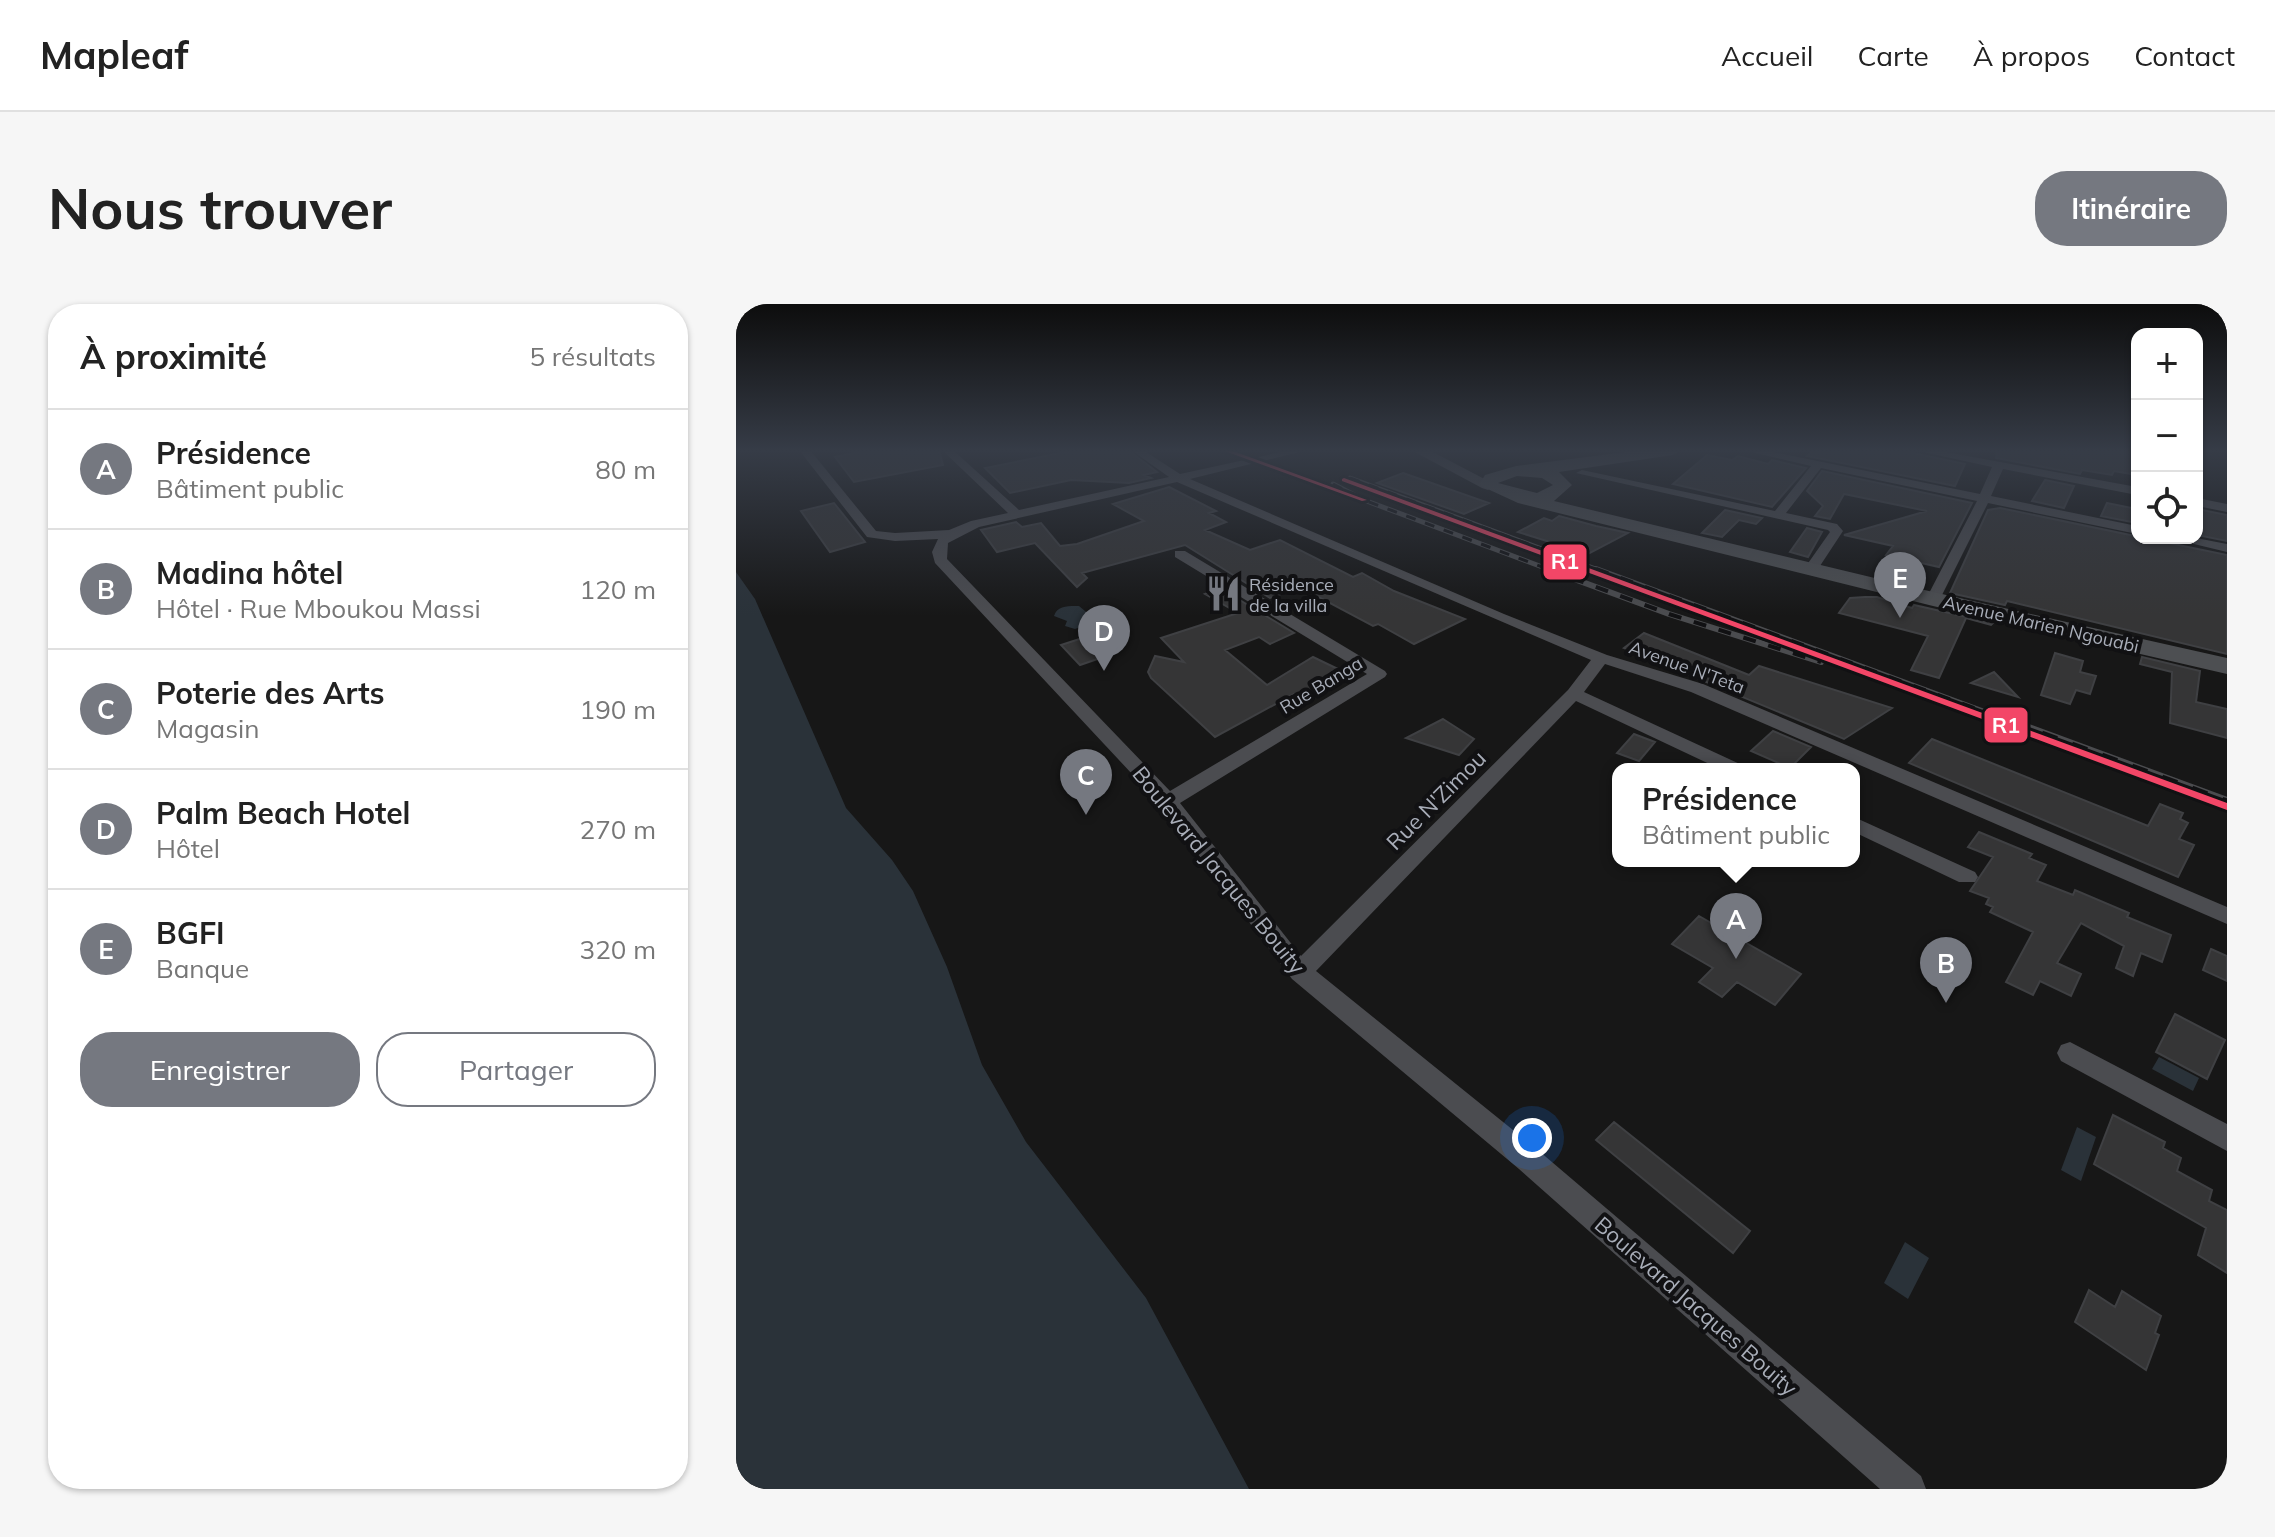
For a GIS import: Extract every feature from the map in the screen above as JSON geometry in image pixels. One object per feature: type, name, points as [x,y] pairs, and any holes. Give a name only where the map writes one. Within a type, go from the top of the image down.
[{"type":"main road","name":"Avenue Marien Ngouabi","points":[[1550,505],[1933,599],[2227,666]]},
{"type":"main road","points":[[1572,505],[1577,512]]},
{"type":"street","points":[[849,505],[872,534],[895,537],[952,534],[1059,505]]},
{"type":"street","points":[[1007,505],[1017,515]]},
{"type":"street","name":"Avenue N'Teta","points":[[1242,505],[1601,658],[1697,688],[2059,841],[2227,916]]},
{"type":"street","points":[[1737,505],[1836,529],[1811,569]]},
{"type":"street","points":[[1779,514],[1786,505]]},
{"type":"street","points":[[1933,599],[1980,505]]},
{"type":"street","points":[[2010,505],[2131,529]]},
{"type":"street","name":"Boulevard Jacques Bouity","points":[[952,534],[938,546],[940,560],[1168,801],[1300,972],[1529,1160],[1908,1489]]},
{"type":"street","points":[[2203,543],[2227,548]]},
{"type":"street","name":"Rue Banga","points":[[1168,801],[1379,674],[1180,554]]},
{"type":"street","name":"Rue N'Zimou","points":[[1300,972],[1574,694],[1601,658]]},
{"type":"street","points":[[1574,694],[1722,763]]},
{"type":"street","points":[[1860,827],[1967,877]]},
{"type":"street","points":[[2070,1053],[2227,1138]]},
{"type":"shaded area","points":[[736,572],[755,599],[846,808],[892,860],[913,891],[947,967],[982,1065],[1026,1142],[1146,1298],[1249,1489],[736,1489]]},
{"type":"shaded area","points":[[1079,606],[1102,620],[1075,629],[1065,626],[1067,621],[1054,616],[1061,608]]},
{"type":"shaded area","points":[[2159,1057],[2199,1078],[2193,1091],[2152,1069]]},
{"type":"shaded area","points":[[2077,1127],[2096,1137],[2081,1181],[2061,1170]]},
{"type":"shaded area","points":[[1905,1242],[1929,1258],[1908,1299],[1884,1283]]},
{"type":"building","points":[[836,505],[865,542],[830,552],[801,511]]},
{"type":"building","points":[[1115,505],[1205,505],[1216,511],[1209,513],[1226,522],[1205,530],[1250,550],[1280,540],[1353,577],[1362,573],[1394,591],[1465,619],[1414,644],[1300,587],[1270,598],[1185,545],[1082,573],[1087,578],[1077,587],[1035,543],[997,552],[981,530],[1016,522],[1022,527],[1041,523],[1060,546],[1077,544],[1144,521]]},
{"type":"building","points":[[1440,505],[1484,505],[1464,514]]},
{"type":"building","points":[[1838,505],[1830,519],[1815,516],[1823,506]]},
{"type":"building","points":[[1899,505],[1971,505],[1939,567],[1886,555],[1893,546],[1844,535],[1927,511]]},
{"type":"building","points":[[2106,505],[2118,505],[2131,508],[2131,522],[2101,516]]},
{"type":"building","points":[[2000,508],[2131,535],[2131,544],[2174,544],[2227,555],[2227,654],[2007,601],[2005,605],[1950,593],[1988,510]]},
{"type":"building","points":[[1725,510],[1762,518],[1756,524],[1739,520],[1722,537],[1702,533]]},
{"type":"building","points":[[2203,510],[2227,515],[2227,541],[2203,536]]},
{"type":"building","points":[[1559,516],[1628,533],[1588,554],[1518,532],[1544,518],[1552,521]]},
{"type":"building","points":[[1807,528],[1822,532],[1808,557],[1790,552]]},
{"type":"building","points":[[1220,588],[1294,633],[1270,644],[1259,637],[1225,650],[1267,685],[1313,657],[1342,671],[1308,693],[1294,694],[1215,737],[1148,672],[1155,656],[1184,662],[1161,638],[1238,613],[1205,594]]},
{"type":"building","points":[[1877,597],[1912,608],[1914,605],[1993,623],[1966,618],[1939,678],[1911,670],[1928,636],[1839,613],[1850,598]]},
{"type":"building","points":[[1644,633],[1749,675],[1759,666],[1892,708],[1844,739],[1624,648]]},
{"type":"building","points":[[1089,636],[1109,655],[1080,665],[1061,645]]},
{"type":"building","points":[[2055,653],[2083,661],[2080,672],[2096,676],[2090,694],[2076,690],[2070,704],[2041,695]]},
{"type":"building","points":[[2142,657],[2200,671],[2196,702],[2227,709],[2227,738],[2170,723],[2172,672],[2140,664]]},
{"type":"building","points":[[1994,672],[2018,697],[1971,683]]},
{"type":"building","points":[[1443,719],[1474,739],[1459,755],[1406,738]]},
{"type":"building","points":[[1773,731],[1811,747],[1795,763],[1779,763],[1751,751]]},
{"type":"building","points":[[1634,734],[1655,742],[1639,761],[1617,753]]},
{"type":"building","points":[[1932,739],[2148,826],[2160,804],[2183,813],[2180,819],[2188,823],[2179,839],[2194,845],[2178,877],[1909,763]]},
{"type":"building","points":[[1979,832],[2032,854],[2029,858],[2046,865],[2037,881],[2073,895],[2075,890],[2171,935],[2162,962],[2141,953],[2133,976],[2116,968],[2124,946],[2081,923],[2057,963],[2081,974],[2071,996],[2040,981],[2033,995],[2006,982],[2033,932],[1990,912],[1993,907],[1986,904],[1989,898],[1970,891],[1993,857],[1968,847]]},
{"type":"building","points":[[1699,916],[1801,974],[1775,1005],[1737,982],[1722,997],[1699,982],[1713,968],[1672,944]]},
{"type":"building","points":[[2211,949],[2227,956],[2227,981],[2203,970]]},
{"type":"building","points":[[2175,1014],[2225,1040],[2207,1079],[2156,1052]]},
{"type":"building","points":[[2113,1115],[2165,1142],[2163,1148],[2181,1158],[2177,1171],[2212,1190],[2209,1201],[2227,1210],[2227,1273],[2198,1255],[2206,1228],[2094,1164]]},
{"type":"building","points":[[1614,1122],[1750,1231],[1733,1253],[1596,1140]]},
{"type":"building","points":[[2089,1290],[2115,1307],[2122,1291],[2161,1316],[2155,1333],[2159,1335],[2146,1370],[2075,1322]]},
{"type":"railway","points":[[1378,505],[1553,571]]},
{"type":"railway","points":[[1424,505],[1601,571]]},
{"type":"railway","points":[[1547,569],[1669,614],[1821,662]]},
{"type":"railway","points":[[1596,569],[2017,724]]},
{"type":"railway","points":[[2012,722],[2227,801]]},
{"type":"transit line","name":"R1","points":[[1412,505],[2227,807]]},
{"type":"place","name":"Résidence de la villa","points":[[1223,594]]},
{"type":"place","name":"BGFI","points":[[1900,618]]},
{"type":"place","name":"Palm Beach Hotel","points":[[1104,671]]},
{"type":"place","name":"Poterie des Arts","points":[[1086,815]]},
{"type":"place","name":"Présidence","points":[[1736,959]]},
{"type":"place","name":"Madina hôtel","points":[[1946,1003]]}]
